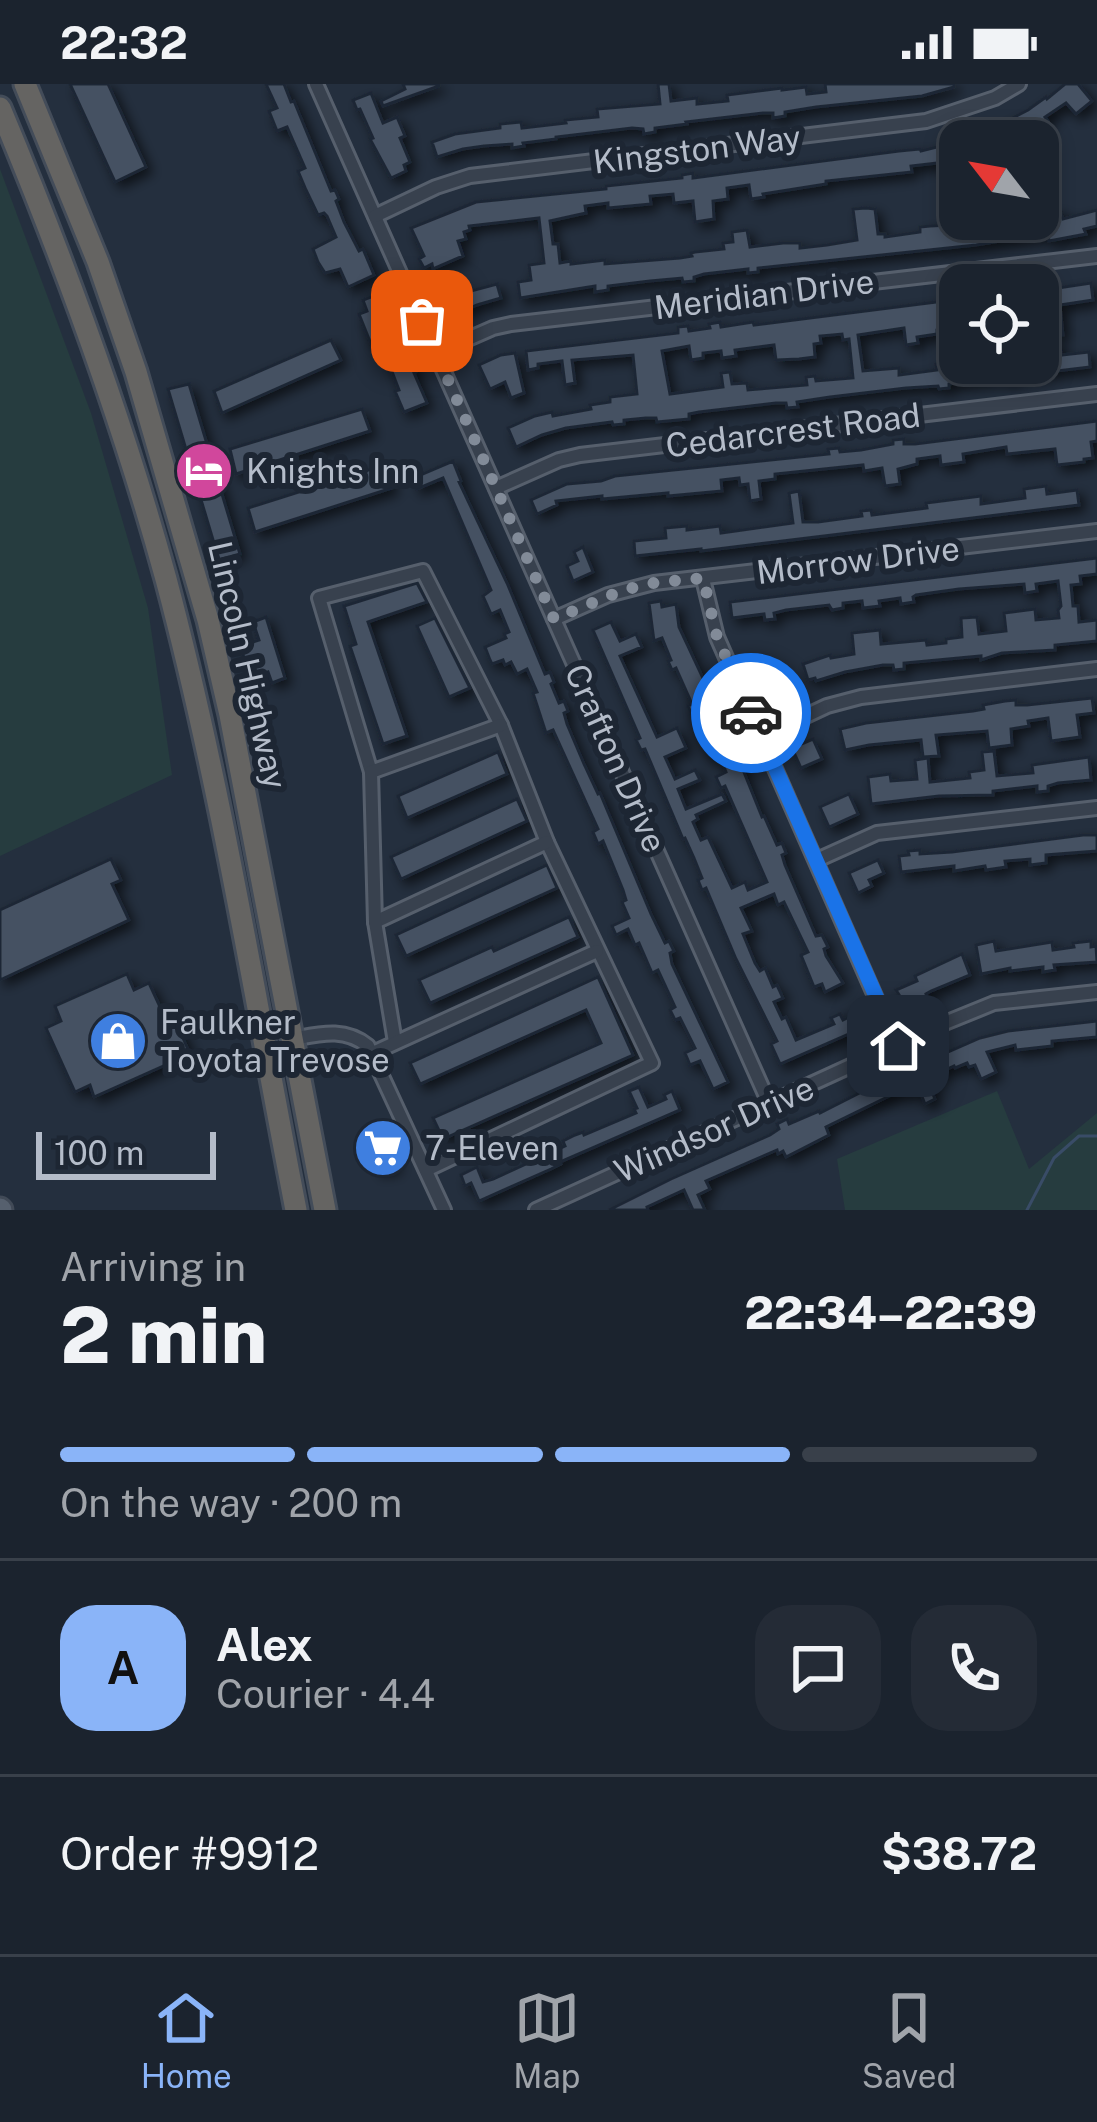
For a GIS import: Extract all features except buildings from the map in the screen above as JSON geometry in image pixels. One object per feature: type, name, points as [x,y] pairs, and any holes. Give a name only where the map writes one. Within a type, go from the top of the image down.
[{"type":"highway","name":"Lincoln Highway","points":[[25,84],[84,226],[136,372],[208,620],[325,1210]]},
{"type":"highway","name":"Lincoln Highway","points":[[0,108],[110,394],[166,579],[211,768],[296,1210]]},
{"type":"street","name":"Kingston Way","points":[[375,216],[470,176],[926,121],[995,98],[1019,84]]},
{"type":"street","name":"Crafton Drive","points":[[322,86],[375,216],[769,1103]]},
{"type":"street","name":"Meridian Drive","points":[[436,353],[511,324],[1097,256]]},
{"type":"street","name":"Cedarcrest Road","points":[[496,488],[580,455],[1097,394]]},
{"type":"street","name":"Morrow Drive","points":[[554,619],[623,590],[654,583],[1097,531]]},
{"type":"street","points":[[395,1042],[375,922],[371,772],[319,598],[423,571],[500,724],[547,842],[652,1063],[426,1170]]},
{"type":"street","points":[[703,578],[717,637],[898,1046]]},
{"type":"street","points":[[761,737],[827,706],[861,697],[1097,669]]},
{"type":"street","points":[[371,772],[500,724]]},
{"type":"street","points":[[817,860],[877,833],[1097,808]]},
{"type":"street","points":[[375,922],[547,842]]},
{"type":"street","points":[[373,1053],[597,951]]},
{"type":"street","name":"Windsor Drive","points":[[536,1210],[994,1004],[1097,992]]},
{"type":"street","points":[[292,1039],[339,1032],[362,1040],[373,1053],[445,1210]]},
{"type":"green space","points":[[0,169],[91,413],[148,608],[172,775],[0,856]]},
{"type":"green space","points":[[997,1091],[1029,1169],[1097,1113],[1097,1210],[845,1210],[837,1159]]},
{"type":"waterway","points":[[1027,1210],[1054,1158],[1079,1136],[1097,1136]]},
{"type":"way so far","points":[[422,321],[554,619],[623,590],[703,578],[717,637],[751,713]]},
{"type":"place","name":"Knights Inn","points":[[204,471]]},
{"type":"place","name":"Faulkner Toyota Trevose","points":[[118,1041]]},
{"type":"place","name":"7-Eleven","points":[[383,1148]]},
{"type":"route","points":[[751,713],[898,1046]]}]
